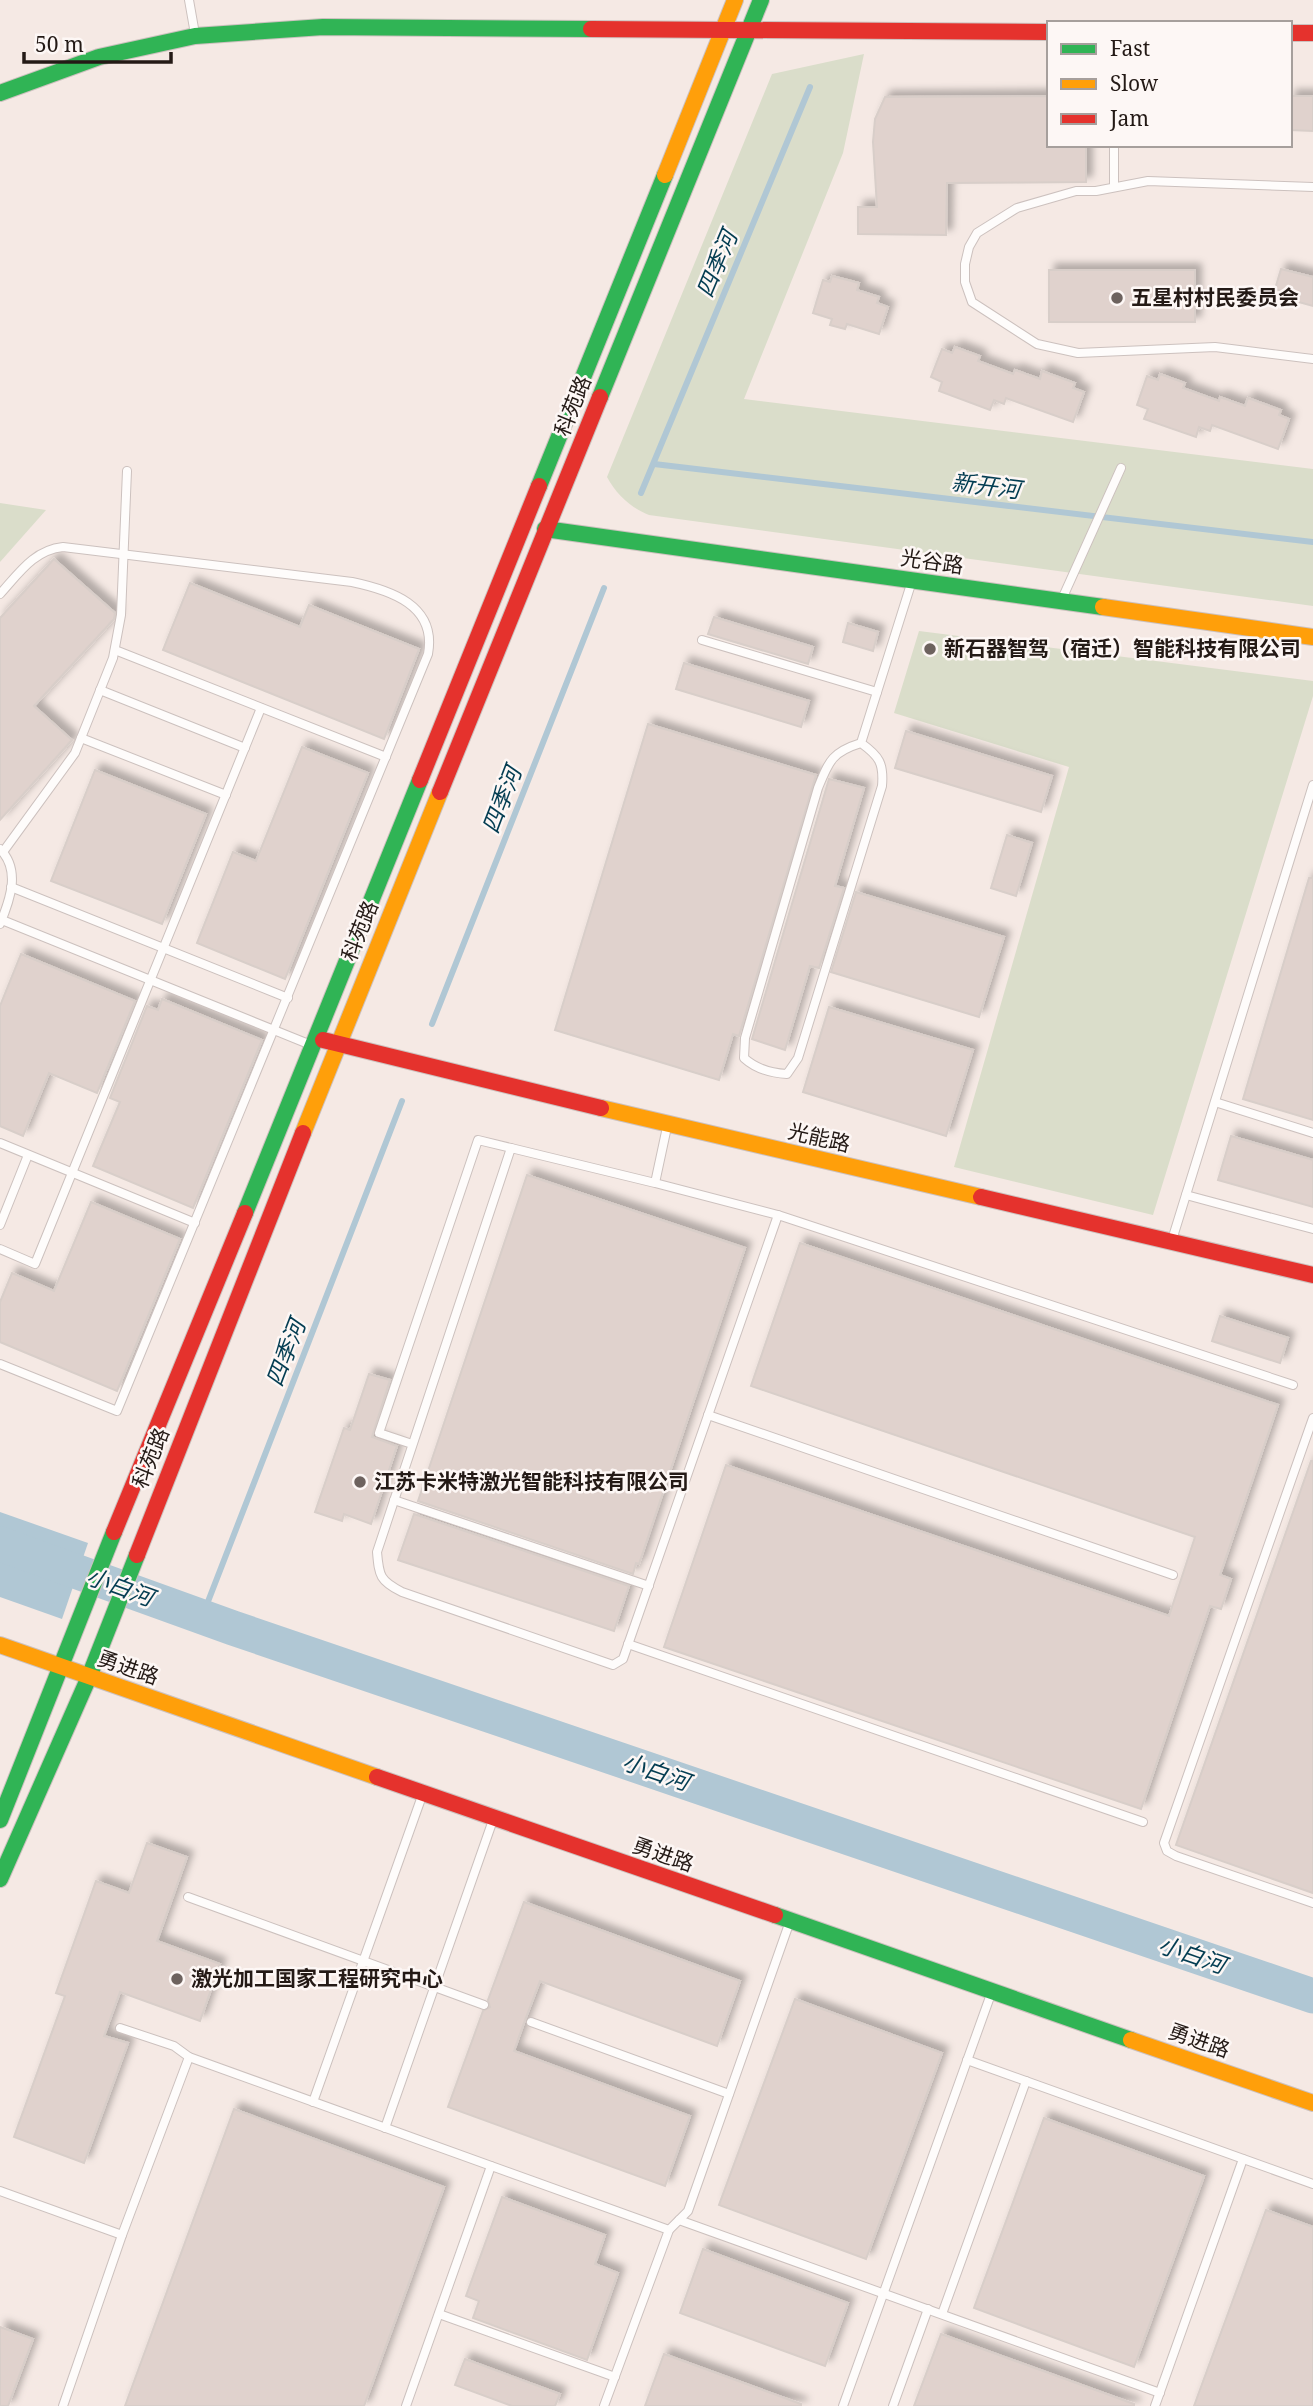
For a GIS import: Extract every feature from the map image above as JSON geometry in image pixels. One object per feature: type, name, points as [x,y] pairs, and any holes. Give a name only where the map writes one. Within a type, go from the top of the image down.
[{"type":"street","name":"科苑路","points":[[0,1821],[111,1539],[315,1042],[735,0]]},
{"type":"street","name":"科苑路","points":[[0,1879],[101,1648],[338,1044],[761,0]]},
{"type":"street","points":[[0,93],[99,57],[195,36],[323,27],[1047,33]]},
{"type":"street","points":[[1292,33],[1313,33]]},
{"type":"street","name":"光谷路","points":[[545,529],[1313,637]]},
{"type":"street","name":"光能路","points":[[315,1042],[338,1044],[1313,1275]]},
{"type":"street","name":"勇进路","points":[[0,1646],[1313,2103]]},
{"type":"lane","points":[[189,0],[195,36]]},
{"type":"lane","points":[[1114,147],[1114,187]]},
{"type":"lane","points":[[1313,187],[1148,181],[1096,191],[1076,191],[1017,208],[977,233],[969,247],[965,264],[965,282],[972,302],[1037,344],[1077,353],[1215,347],[1313,359]]},
{"type":"lane","points":[[1061,601],[1121,468]]},
{"type":"lane","points":[[127,471],[121,615],[115,650],[70,761],[2,851],[10,861],[13,871],[1,922],[275,1030],[315,1042]]},
{"type":"lane","points":[[0,594],[33,559],[50,548],[63,547],[352,582],[393,593],[404,601],[424,620],[430,643],[428,654],[275,1030],[117,1411],[0,1364]]},
{"type":"lane","points":[[861,743],[912,581]]},
{"type":"lane","points":[[702,640],[877,692]]},
{"type":"lane","points":[[115,650],[386,757]]},
{"type":"lane","points":[[100,690],[245,748]]},
{"type":"lane","points":[[0,1249],[35,1264],[261,708]]},
{"type":"lane","points":[[81,738],[226,795]]},
{"type":"lane","points":[[861,743],[877,755],[883,772],[882,786],[799,1058],[787,1074],[771,1073],[752,1065],[744,1058],[745,1038],[818,788],[829,761],[841,749],[861,743]]},
{"type":"lane","points":[[1171,1242],[1313,785]]},
{"type":"lane","points":[[11,887],[288,998]]},
{"type":"lane","points":[[1215,1102],[1313,1133]]},
{"type":"lane","points":[[655,1183],[668,1124]]},
{"type":"lane","points":[[412,1444],[379,1433],[478,1140],[778,1215],[1293,1385]]},
{"type":"lane","points":[[0,1143],[195,1223]]},
{"type":"lane","points":[[511,1148],[377,1552],[378,1571],[385,1584],[402,1592],[613,1665],[623,1659],[778,1215]]},
{"type":"lane","points":[[0,1225],[28,1155]]},
{"type":"lane","points":[[1186,1195],[1313,1230]]},
{"type":"lane","points":[[708,1415],[1173,1575]]},
{"type":"lane","points":[[1313,1419],[1164,1843],[1167,1851],[1176,1856],[1313,1903]]},
{"type":"lane","points":[[394,1500],[649,1586]]},
{"type":"lane","points":[[628,1644],[1143,1822]]},
{"type":"lane","points":[[313,2102],[422,1793]]},
{"type":"lane","points":[[385,2128],[494,1818]]},
{"type":"lane","points":[[188,1897],[484,2005]]},
{"type":"lane","points":[[604,2406],[669,2230],[688,2211],[790,1921]]},
{"type":"lane","points":[[842,2406],[992,1991]]},
{"type":"lane","points":[[531,2022],[729,2094]]},
{"type":"lane","points":[[120,2028],[173,2046],[189,2057],[669,2230]]},
{"type":"lane","points":[[63,2406],[122,2235],[189,2057]]},
{"type":"lane","points":[[967,2060],[1313,2184]]},
{"type":"lane","points":[[942,2314],[1026,2081]]},
{"type":"lane","points":[[1155,2406],[1242,2159]]},
{"type":"lane","points":[[406,2406],[491,2166]]},
{"type":"lane","points":[[0,2191],[122,2235]]},
{"type":"lane","points":[[678,2220],[1160,2393]]},
{"type":"lane","points":[[893,2406],[928,2309]]},
{"type":"lane","points":[[439,2314],[615,2377]]},
{"type":"green space","points":[[864,54],[843,153],[744,399],[1313,469],[1313,606],[649,515],[630,504],[615,489],[607,477],[772,74]]},
{"type":"green space","points":[[0,503],[46,510],[0,562]]},
{"type":"green space","points":[[919,631],[1313,681],[1313,696],[1153,1215],[954,1167],[1069,767],[894,713]]},
{"type":"water","points":[[0,1512],[88,1543],[62,1619],[0,1597]]},
{"type":"building","points":[[1047,96],[1047,147],[1086,147],[1086,182],[947,183],[946,235],[858,234],[858,207],[877,207],[873,142],[875,119],[885,97]]},
{"type":"building","points":[[1292,96],[1313,96],[1313,131],[1292,130]]},
{"type":"building","points":[[1281,269],[1313,277],[1313,306],[1295,301],[1296,295],[1275,289]]},
{"type":"building","points":[[1049,270],[1195,270],[1195,322],[1049,322]]},
{"type":"building","points":[[832,276],[859,283],[857,290],[879,297],[877,303],[888,307],[879,334],[847,324],[845,329],[830,325],[832,319],[813,313],[823,280],[830,282]]},
{"type":"building","points":[[955,347],[980,356],[978,361],[1013,374],[1015,370],[1040,379],[1042,371],[1075,383],[1073,388],[1084,392],[1073,422],[1006,398],[1004,404],[994,400],[990,410],[939,391],[942,382],[931,377],[942,349],[952,353]]},
{"type":"building","points":[[1160,374],[1185,383],[1183,388],[1219,401],[1220,397],[1245,406],[1248,398],[1281,410],[1279,415],[1289,419],[1278,449],[1212,425],[1210,431],[1199,427],[1196,437],[1144,419],[1148,409],[1137,405],[1147,376],[1158,380]]},
{"type":"building","points":[[54,559],[115,613],[114,619],[34,706],[72,740],[0,820],[0,618]]},
{"type":"building","points":[[190,583],[300,627],[309,605],[419,649],[384,739],[163,650]]},
{"type":"building","points":[[714,617],[813,647],[808,664],[708,634]]},
{"type":"building","points":[[848,623],[878,632],[873,651],[843,642]]},
{"type":"building","points":[[684,663],[809,701],[801,727],[676,689]]},
{"type":"building","points":[[648,724],[816,775],[739,1036],[733,1034],[719,1080],[555,1030]]},
{"type":"building","points":[[906,731],[1052,776],[1041,812],[895,768]]},
{"type":"building","points":[[302,747],[368,773],[285,979],[197,943],[233,852],[256,861]]},
{"type":"building","points":[[95,770],[206,814],[162,924],[51,881]]},
{"type":"building","points":[[829,779],[864,788],[835,886],[844,888],[819,968],[810,966],[785,1050],[752,1039]]},
{"type":"building","points":[[1007,835],[1032,843],[1016,896],[991,888]]},
{"type":"building","points":[[1309,878],[1313,878],[1313,1120],[1243,1099]]},
{"type":"building","points":[[856,892],[1004,937],[979,1017],[831,972]]},
{"type":"building","points":[[21,954],[135,1001],[97,1093],[49,1073],[23,1136],[0,1126],[0,1006]]},
{"type":"building","points":[[162,999],[262,1040],[193,1208],[93,1166],[120,1102],[110,1098],[147,1006],[158,1010]]},
{"type":"building","points":[[829,1007],[973,1050],[946,1136],[803,1092]]},
{"type":"building","points":[[1231,1136],[1313,1160],[1313,1207],[1218,1180]]},
{"type":"building","points":[[527,1175],[745,1248],[639,1564],[636,1563],[633,1574],[418,1501]]},
{"type":"building","points":[[91,1202],[180,1239],[117,1391],[0,1342],[0,1302],[12,1273],[54,1291]]},
{"type":"building","points":[[800,1243],[1278,1405],[1220,1575],[1231,1579],[1221,1609],[1210,1606],[1141,1809],[664,1647],[726,1465],[1169,1616],[1195,1537],[751,1386]]},
{"type":"building","points":[[1220,1316],[1288,1338],[1280,1363],[1212,1341]]},
{"type":"building","points":[[369,1374],[390,1380],[372,1437],[397,1446],[371,1524],[344,1514],[342,1521],[315,1512],[344,1428],[350,1430]]},
{"type":"building","points":[[1313,1461],[1313,1893],[1176,1845]]},
{"type":"building","points":[[414,1514],[629,1586],[614,1631],[398,1560]]},
{"type":"building","points":[[147,1843],[187,1857],[157,1941],[220,1964],[200,2021],[120,1992],[104,2036],[128,2043],[84,2163],[14,2137],[65,1996],[56,1993],[96,1881],[129,1893]]},
{"type":"building","points":[[524,1902],[740,1981],[717,2046],[540,1981],[525,2020],[514,2051],[690,2116],[665,2186],[448,2107],[483,2011],[490,2007],[488,2000]]},
{"type":"building","points":[[795,1999],[942,2053],[866,2259],[719,2205]]},
{"type":"building","points":[[234,2109],[444,2187],[364,2406],[125,2406]]},
{"type":"building","points":[[1044,2118],[1204,2176],[1134,2367],[974,2308]]},
{"type":"building","points":[[502,2197],[605,2235],[595,2264],[618,2273],[587,2360],[473,2318],[479,2301],[466,2296]]},
{"type":"building","points":[[1266,2210],[1313,2227],[1313,2406],[1194,2406]]},
{"type":"building","points":[[703,2249],[848,2303],[825,2366],[680,2313]]},
{"type":"building","points":[[0,2327],[33,2339],[8,2406],[0,2406]]},
{"type":"building","points":[[941,2334],[1134,2404],[1134,2406],[914,2406]]},
{"type":"building","points":[[664,2354],[801,2404],[801,2406],[645,2406]]},
{"type":"building","points":[[465,2359],[560,2394],[555,2406],[512,2406],[455,2385]]},
{"type":"waterway","name":"四季河","points":[[641,493],[810,87]]},
{"type":"waterway","name":"新开河","points":[[654,464],[1313,542]]},
{"type":"waterway","name":"四季河","points":[[432,1024],[604,588]]},
{"type":"waterway","name":"四季河","points":[[202,1617],[402,1101]]},
{"type":"waterway","name":"小白河","points":[[0,1544],[233,1628],[1313,1996]]},
{"type":"traffic: fast","points":[[600,397],[761,0]]},
{"type":"traffic: fast","points":[[0,93],[99,57],[195,36],[323,27],[591,29]]},
{"type":"traffic: fast","points":[[539,486],[665,175]]},
{"type":"traffic: fast","points":[[545,529],[1103,607]]},
{"type":"traffic: fast","points":[[245,1213],[420,780]]},
{"type":"traffic: fast","points":[[0,1820],[114,1532]]},
{"type":"traffic: fast","points":[[0,1879],[89,1677],[137,1555]]},
{"type":"traffic: fast","points":[[775,1915],[1131,2040]]},
{"type":"traffic: slow","points":[[665,175],[735,0]]},
{"type":"traffic: slow","points":[[1103,607],[1313,637]]},
{"type":"traffic: slow","points":[[303,1133],[440,792]]},
{"type":"traffic: slow","points":[[601,1108],[981,1197]]},
{"type":"traffic: slow","points":[[0,1645],[377,1777]]},
{"type":"traffic: slow","points":[[1131,2040],[1313,2103]]},
{"type":"traffic: jam","points":[[591,29],[1047,32]]},
{"type":"traffic: jam","points":[[1292,33],[1313,33]]},
{"type":"traffic: jam","points":[[440,792],[600,397]]},
{"type":"traffic: jam","points":[[420,780],[539,486]]},
{"type":"traffic: jam","points":[[323,1040],[601,1108]]},
{"type":"traffic: jam","points":[[137,1555],[303,1133]]},
{"type":"traffic: jam","points":[[981,1197],[1313,1275]]},
{"type":"traffic: jam","points":[[114,1532],[245,1213]]},
{"type":"traffic: jam","points":[[377,1777],[775,1915]]},
{"type":"place","name":"五星村村民委员会","points":[[1117,298]]},
{"type":"place","name":"新石器智驾（宿迁）智能科技有限公司","points":[[930,649]]},
{"type":"place","name":"江苏卡米特激光智能科技有限公司","points":[[360,1482]]},
{"type":"place","name":"激光加工国家工程研究中心","points":[[177,1979]]}]
